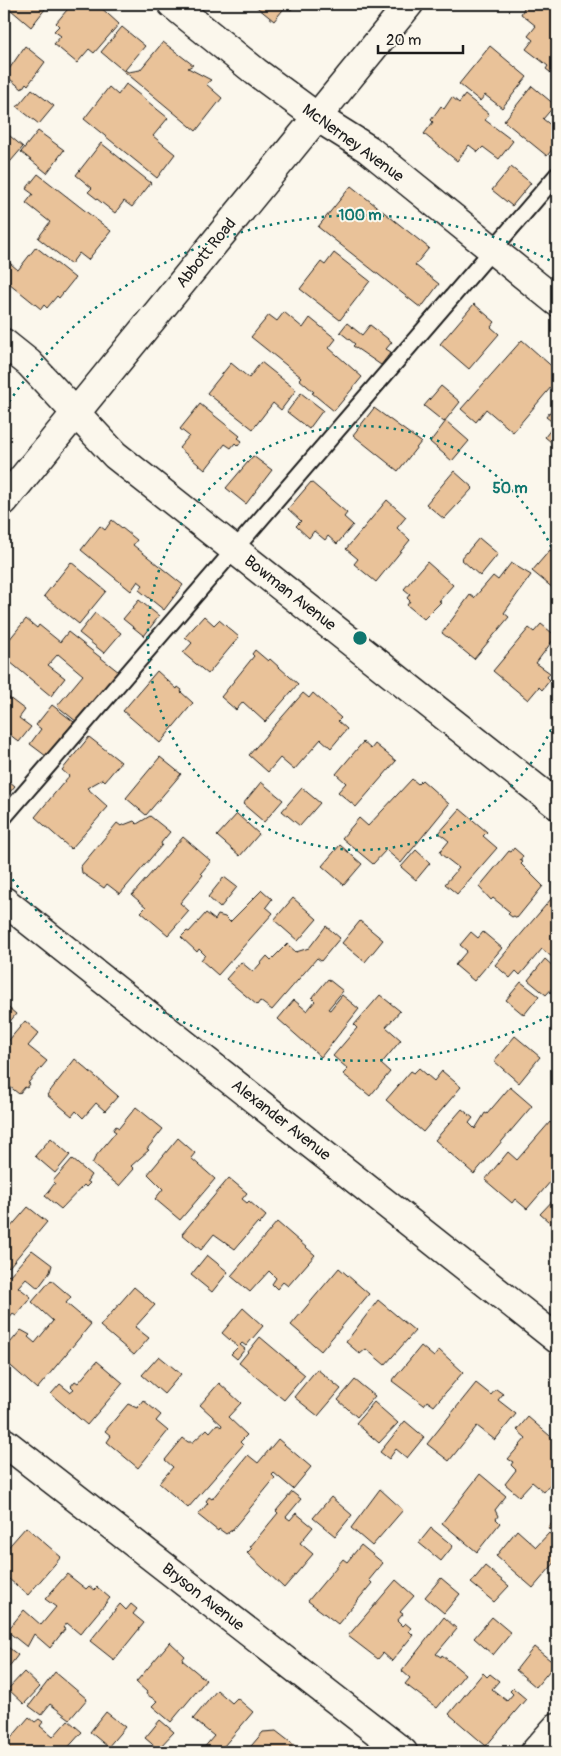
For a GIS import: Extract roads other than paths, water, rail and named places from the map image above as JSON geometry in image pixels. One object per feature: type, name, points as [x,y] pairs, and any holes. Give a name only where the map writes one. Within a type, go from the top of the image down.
[{"type":"street","name":"McNerney Avenue","points":[[172,4],[256,72],[317,117],[368,149],[557,302]]},
{"type":"street","name":"Abbott Road","points":[[4,502],[409,4]]},
{"type":"street","name":"Bowman Avenue","points":[[4,343],[29,363],[115,455],[557,805]]},
{"type":"street","name":"Alexander Avenue","points":[[4,901],[557,1339]]},
{"type":"street","name":"Bryson Avenue","points":[[4,1442],[403,1752]]},
{"type":"street","points":[[535,1752],[557,1727]]},
{"type":"lane","points":[[4,817],[557,175]]}]
